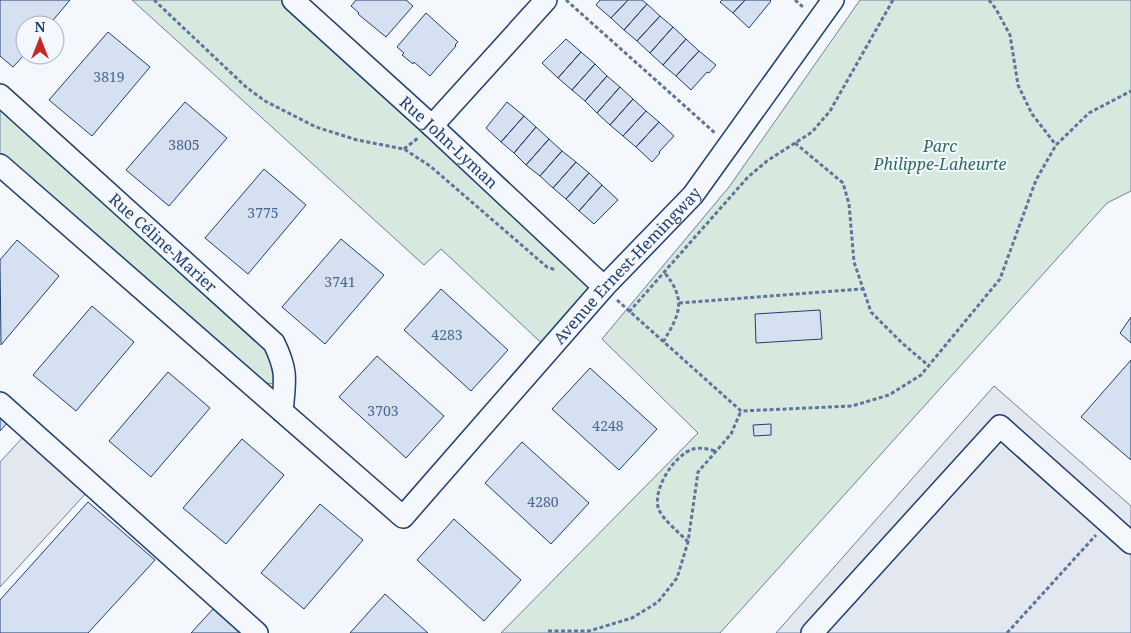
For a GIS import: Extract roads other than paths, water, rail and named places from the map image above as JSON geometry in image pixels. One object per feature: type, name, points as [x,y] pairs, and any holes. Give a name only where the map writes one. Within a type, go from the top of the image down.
[{"type":"street","name":"Rue John-Lyman","points":[[293,0],[432,126],[604,287]]},
{"type":"street","points":[[432,126],[546,0]]},
{"type":"street","name":"Avenue Ernest-Hemingway","points":[[282,411],[403,517],[604,287],[693,195],[833,0]]},
{"type":"street","name":"Rue Céline-Marier","points":[[0,95],[274,343],[283,360],[285,375],[282,411]]},
{"type":"street","points":[[0,165],[282,411]]},
{"type":"street","points":[[0,403],[257,633]]},
{"type":"street","points":[[812,633],[1000,426],[1131,543]]},
{"type":"park label","name":"Parc Philippe-Laheurte","points":[[940,155]]}]
